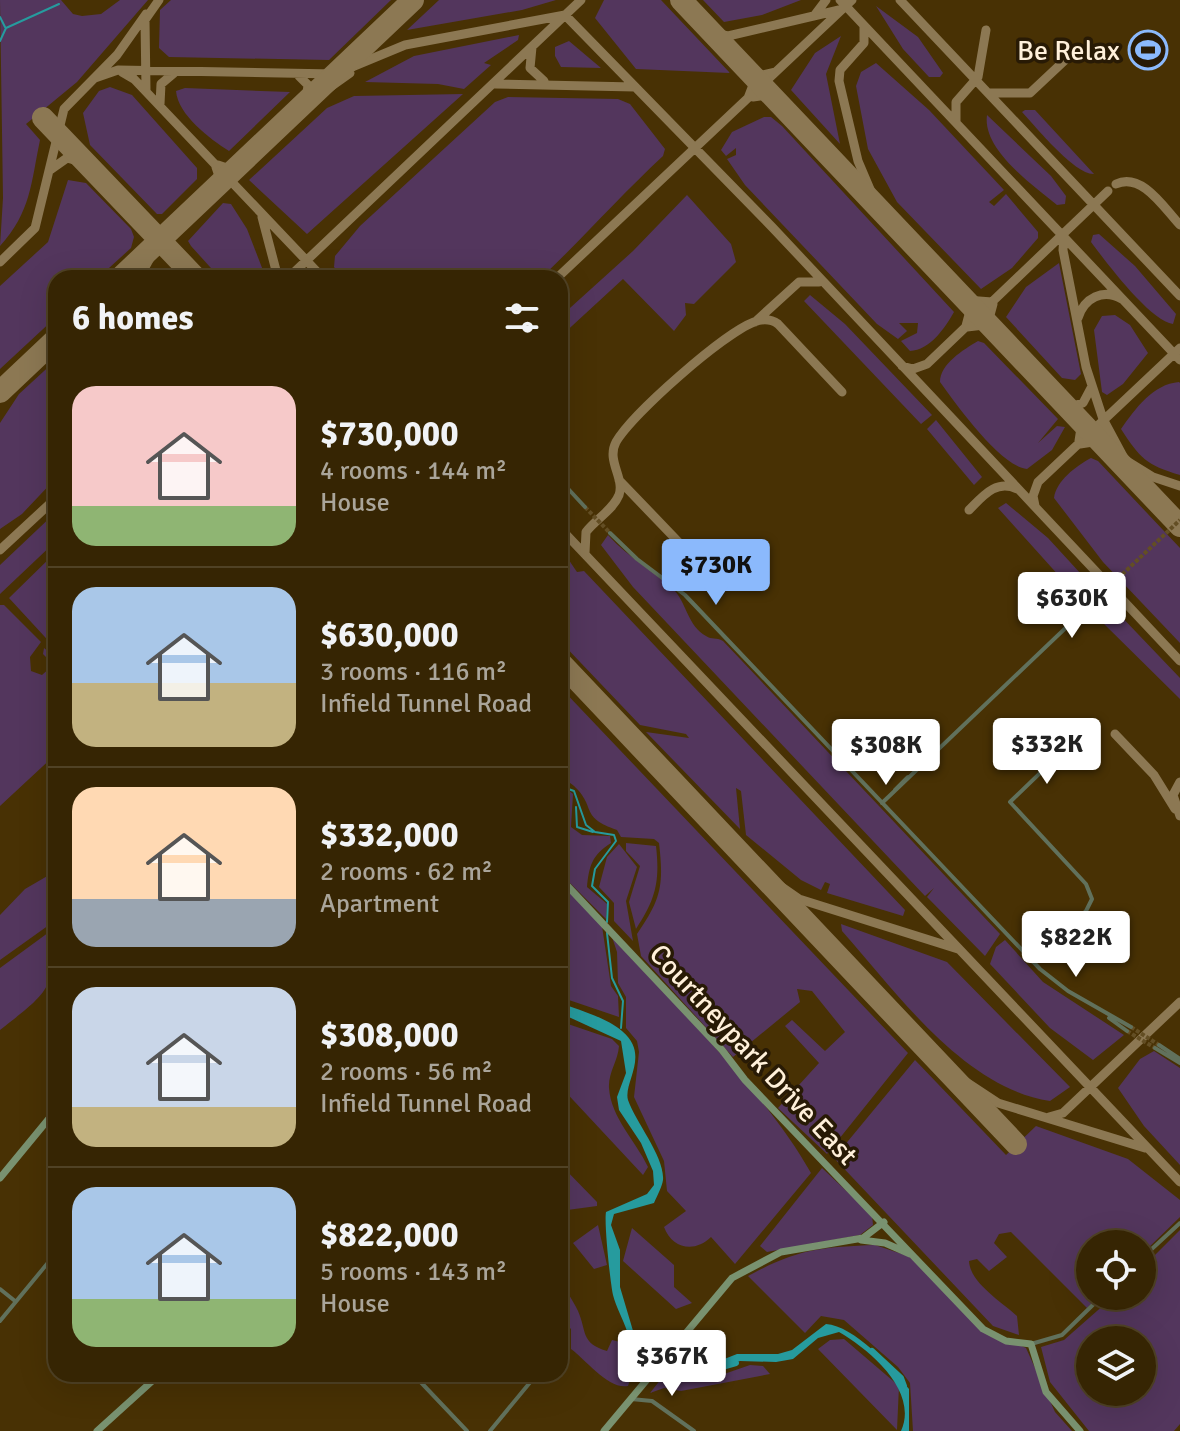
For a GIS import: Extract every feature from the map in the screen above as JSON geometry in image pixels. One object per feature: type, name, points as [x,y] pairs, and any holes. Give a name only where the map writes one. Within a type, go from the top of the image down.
[{"type":"street","points":[[568,489],[585,507]]},
{"type":"street","points":[[610,533],[637,559],[685,595],[1033,962],[1055,982],[1129,1029]]},
{"type":"street","points":[[882,803],[1096,599]]},
{"type":"street","points":[[1033,962],[1086,911],[1091,894],[1010,802],[1065,749]]},
{"type":"street","name":"Courtneypark Drive East","points":[[568,886],[722,1050],[745,1080],[983,1329],[1006,1341],[1031,1344]]},
{"type":"street","points":[[1157,1046],[1180,1061]]},
{"type":"street","points":[[0,1178],[48,1120]]},
{"type":"street","points":[[859,1240],[884,1222]]},
{"type":"street","points":[[1156,1245],[1180,1223]]},
{"type":"street","points":[[604,1431],[722,1288],[749,1267],[781,1252],[859,1240],[885,1243],[917,1259]]},
{"type":"street","points":[[0,1321],[48,1262]]},
{"type":"street","points":[[0,1289],[15,1301]]},
{"type":"street","points":[[1080,1431],[1046,1392],[1031,1344],[1064,1331],[1087,1310]]},
{"type":"street","points":[[97,1431],[151,1382]]},
{"type":"street","points":[[421,1382],[467,1431]]},
{"type":"street","points":[[490,1431],[530,1382]]},
{"type":"street","points":[[631,1399],[652,1401],[694,1431]]},
{"type":"shaded area","points":[[0,0],[61,0],[73,14],[82,16],[101,14],[120,0],[148,0],[77,82],[26,124],[40,140],[32,183],[18,221],[0,246],[3,198]]},
{"type":"shaded area","points":[[171,0],[391,0],[329,60],[169,57],[159,48],[160,10]]},
{"type":"shaded area","points":[[439,0],[556,0],[522,10],[407,30]]},
{"type":"shaded area","points":[[604,0],[661,0],[730,73],[636,69],[595,18]]},
{"type":"shaded area","points":[[703,0],[801,0],[762,15],[724,22]]},
{"type":"shaded area","points":[[876,6],[918,37],[943,73],[940,77],[929,77],[903,49]]},
{"type":"shaded area","points":[[519,35],[518,40],[484,63],[491,65],[464,89],[438,84],[365,82],[414,56]]},
{"type":"shaded area","points":[[841,36],[826,74],[840,144],[791,90],[815,53]]},
{"type":"shaded area","points":[[569,41],[601,68],[561,67],[555,56],[555,47]]},
{"type":"shaded area","points":[[876,63],[929,110],[1004,190],[989,202],[994,206],[1006,194],[1038,232],[1038,238],[1012,268],[981,289],[897,202],[868,149],[856,86],[861,72]]},
{"type":"shaded area","points":[[110,87],[132,95],[197,168],[197,179],[162,214],[157,214],[90,145],[83,113],[99,91]]},
{"type":"shaded area","points":[[185,88],[290,92],[229,151],[204,133],[182,109],[176,91]]},
{"type":"shaded area","points":[[463,94],[307,234],[249,180],[327,108],[354,96]]},
{"type":"shaded area","points":[[508,97],[618,99],[630,104],[665,149],[663,156],[549,270],[336,270],[335,256],[360,226],[495,102]]},
{"type":"shaded area","points":[[1035,110],[1094,174],[1067,159],[1022,112]]},
{"type":"shaded area","points":[[987,115],[1051,176],[1066,196],[1065,204],[1057,205],[1011,166],[992,141]]},
{"type":"shaded area","points":[[764,117],[771,117],[782,126],[954,312],[941,331],[924,347],[910,351],[901,341],[917,333],[918,323],[899,323],[907,331],[898,339],[877,324],[745,185],[727,159],[736,155],[736,148],[726,156],[721,150],[732,132]]},
{"type":"shaded area","points":[[68,180],[86,183],[131,229],[134,237],[131,248],[107,270],[48,270],[48,324],[0,369],[0,286],[48,242]]},
{"type":"shaded area","points":[[687,195],[731,244],[736,262],[694,304],[685,303],[686,315],[674,331],[623,279],[568,330],[568,310],[633,251]]},
{"type":"shaded area","points":[[223,203],[231,204],[247,229],[263,270],[213,270],[188,241]]},
{"type":"shaded area","points":[[1099,234],[1135,266],[1176,314],[1173,324],[1153,313],[1117,276],[1091,242],[1093,235]]},
{"type":"shaded area","points":[[1059,263],[1081,374],[1075,380],[1062,378],[1006,317],[1026,287]]},
{"type":"shaded area","points":[[810,295],[845,324],[932,415],[921,424],[804,301]]},
{"type":"shaded area","points":[[1115,315],[1130,325],[1148,353],[1123,384],[1107,395],[1102,392],[1094,330],[1102,316]]},
{"type":"shaded area","points":[[978,341],[984,343],[1058,419],[1038,443],[1057,426],[1065,427],[1052,450],[1027,469],[1016,465],[992,446],[940,382],[948,363]]},
{"type":"shaded area","points":[[48,367],[48,486],[22,514],[0,529],[0,423],[19,394]]},
{"type":"shaded area","points":[[1179,382],[1180,475],[1145,459],[1121,429],[1153,392]]},
{"type":"shaded area","points":[[936,420],[982,477],[974,485],[927,429]]},
{"type":"shaded area","points":[[1091,458],[1098,461],[1180,548],[1180,643],[1103,562],[1054,498],[1063,480]]},
{"type":"shaded area","points":[[1006,503],[1048,538],[1092,586],[1090,598],[1078,597],[998,508]]},
{"type":"shaded area","points":[[48,520],[48,549],[0,594],[0,565]]},
{"type":"shaded area","points":[[608,535],[675,591],[700,632],[723,641],[1000,934],[985,956],[927,897],[934,888],[925,896],[633,587],[601,545]]},
{"type":"shaded area","points":[[568,559],[577,572],[584,571],[905,910],[903,916],[827,893],[830,884],[825,882],[821,890],[801,880],[746,835],[741,791],[736,788],[740,829],[646,732],[689,738],[686,734],[640,725],[568,649]]},
{"type":"shaded area","points":[[48,560],[48,640],[9,598]]},
{"type":"shaded area","points":[[0,605],[4,605],[41,642],[30,657],[31,671],[42,675],[48,670],[48,761],[0,806]]},
{"type":"shaded area","points":[[1116,611],[1180,678],[1180,699],[1101,621]]},
{"type":"shaded area","points":[[568,695],[908,1053],[827,1154],[778,1108],[819,1063],[785,1026],[792,1020],[825,1051],[845,1032],[812,991],[797,989],[800,1002],[733,1057],[641,956],[637,934],[656,901],[661,881],[659,843],[654,839],[621,837],[617,830],[593,816],[568,782]]},
{"type":"shaded area","points":[[568,790],[573,794],[571,827],[582,835],[610,836],[611,843],[593,862],[587,887],[607,904],[606,919],[568,881]]},
{"type":"shaded area","points":[[626,843],[656,846],[655,889],[636,929],[629,902],[640,866],[626,851]]},
{"type":"shaded area","points":[[619,844],[637,867],[626,901],[633,941],[614,921],[614,903],[599,887],[607,857]]},
{"type":"shaded area","points":[[48,876],[48,926],[0,960],[0,915],[25,889]]},
{"type":"shaded area","points":[[568,891],[602,926],[611,986],[618,996],[619,1017],[568,1000]]},
{"type":"shaded area","points":[[841,924],[947,962],[1070,1087],[1050,1101],[1019,1093],[989,1078],[961,1058],[909,1009],[842,931]]},
{"type":"shaded area","points":[[48,933],[48,984],[29,1007],[0,1030],[0,968]]},
{"type":"shaded area","points":[[612,937],[745,1081],[792,1142],[811,1173],[735,1264],[711,1237],[698,1245],[684,1246],[672,1240],[664,1227],[686,1211],[667,1191],[664,1161],[634,1097],[639,1052],[637,1041],[626,1028],[626,997],[618,983],[617,952]]},
{"type":"shaded area","points":[[1005,940],[1043,982],[1124,1035],[1093,1060],[1050,1028],[990,964],[996,947]]},
{"type":"shaded area","points":[[568,1024],[612,1039],[619,1046],[609,1083],[611,1099],[619,1119],[648,1167],[643,1175],[568,1095]]},
{"type":"shaded area","points":[[1154,1051],[1180,1068],[1180,1165],[1144,1126],[1118,1088],[1140,1059]]},
{"type":"shaded area","points":[[915,1060],[1006,1155],[1036,1126],[1128,1159],[1180,1200],[1180,1217],[1156,1240],[1156,1230],[1076,1230],[1076,1297],[1011,1232],[999,1234],[994,1243],[1007,1257],[989,1271],[977,1259],[969,1261],[981,1284],[1017,1316],[1019,1335],[993,1326],[834,1158]]},
{"type":"shaded area","points":[[822,1168],[872,1215],[873,1225],[860,1235],[767,1252],[760,1246]]},
{"type":"shaded area","points":[[568,1172],[597,1202],[597,1206],[568,1210]]},
{"type":"shaded area","points":[[598,1225],[607,1265],[594,1269],[573,1243]]},
{"type":"shaded area","points":[[632,1228],[674,1265],[674,1287],[692,1303],[676,1309],[623,1261]]},
{"type":"shaded area","points":[[1180,1230],[1180,1424],[1174,1431],[1089,1431],[1050,1382],[1041,1347],[1064,1340],[1076,1329],[1076,1406],[1156,1406],[1156,1326],[1080,1326],[1098,1310],[1156,1310],[1156,1254]]},
{"type":"shaded area","points":[[875,1245],[908,1256],[926,1267],[981,1328],[1026,1348],[1055,1412],[1072,1431],[913,1431],[910,1383],[898,1367],[844,1320],[821,1316],[805,1333],[748,1276],[781,1260],[810,1251]]},
{"type":"shaded area","points":[[568,1294],[592,1344],[607,1351],[612,1340],[624,1343],[633,1371],[628,1386],[606,1379],[571,1349],[571,1329],[568,1326]]},
{"type":"shaded area","points":[[844,1339],[899,1386],[897,1430],[818,1349],[830,1340]]},
{"type":"shaded area","points":[[750,1365],[763,1366],[770,1374],[681,1391],[664,1388],[650,1393],[661,1379],[704,1381]]},
{"type":"water","points":[[568,1006],[609,1022],[630,1040],[635,1059],[628,1100],[660,1161],[662,1183],[654,1203],[614,1214],[611,1225],[620,1250],[620,1287],[639,1351],[645,1357],[704,1367],[737,1354],[778,1354],[792,1350],[826,1324],[837,1326],[872,1349],[909,1389],[909,1431],[901,1431],[905,1416],[903,1401],[888,1373],[864,1349],[839,1332],[818,1338],[793,1359],[740,1361],[708,1372],[678,1372],[638,1361],[624,1339],[627,1331],[613,1295],[606,1212],[647,1194],[654,1185],[653,1171],[641,1143],[619,1110],[617,1097],[626,1073],[621,1041],[568,1017]]},
{"type":"waterway","points":[[0,41],[6,28],[59,4]]},
{"type":"waterway","points":[[0,17],[5,27]]},
{"type":"waterway","points":[[568,789],[574,791],[586,825],[595,832],[614,835],[616,841],[595,869],[592,886],[608,902],[607,922]]},
{"type":"waterway","points":[[576,807],[577,827],[593,832]]},
{"type":"waterway","points":[[607,933],[612,978],[623,1001],[621,1028]]},
{"type":"waterway","points":[[872,1351],[901,1378],[904,1386]]},
{"type":"waterway","points":[[708,1371],[736,1363]]},
{"type":"taxiway","points":[[146,90],[145,20],[159,0]]},
{"type":"taxiway","points":[[296,270],[581,0]]},
{"type":"taxiway","points":[[814,16],[826,0]]},
{"type":"taxiway","points":[[840,0],[1180,360]]},
{"type":"taxiway","points":[[565,270],[852,0]]},
{"type":"taxiway","points":[[900,0],[1180,296]]},
{"type":"taxiway","points":[[710,31],[728,36],[839,10]]},
{"type":"taxiway","points":[[0,262],[35,228],[64,109],[117,55],[146,14]]},
{"type":"taxiway","points":[[95,78],[118,70],[335,74],[405,45],[565,15],[772,227],[1180,661]]},
{"type":"taxiway","points":[[864,27],[864,43],[840,70],[839,81],[858,161],[878,208]]},
{"type":"taxiway","points":[[956,121],[956,102],[978,77],[986,30]]},
{"type":"taxiway","points":[[532,47],[530,68],[544,81]]},
{"type":"taxiway","points":[[989,93],[1030,93],[1078,48]]},
{"type":"taxiway","points":[[748,98],[753,85],[747,69],[763,75],[775,72]]},
{"type":"taxiway","points":[[122,72],[134,79],[315,270]]},
{"type":"taxiway","points":[[160,104],[161,84],[174,73]]},
{"type":"taxiway","points":[[295,112],[350,73]]},
{"type":"taxiway","points":[[299,76],[308,85],[306,101]]},
{"type":"taxiway","points":[[495,84],[635,87]]},
{"type":"taxiway","points":[[753,97],[767,95],[779,102]]},
{"type":"taxiway","points":[[50,170],[67,158],[88,164]]},
{"type":"taxiway","points":[[218,165],[227,168],[241,163]]},
{"type":"taxiway","points":[[213,190],[219,176],[216,167]]},
{"type":"taxiway","points":[[1116,184],[1126,182],[1143,187],[1160,201],[1180,225]]},
{"type":"taxiway","points":[[902,366],[913,369],[927,364],[1108,191]]},
{"type":"taxiway","points":[[262,217],[276,270]]},
{"type":"taxiway","points":[[1064,235],[1063,250],[1086,367],[1103,419],[1125,460],[1175,521]]},
{"type":"taxiway","points":[[143,270],[160,240]]},
{"type":"taxiway","points":[[755,322],[799,282],[819,282]]},
{"type":"taxiway","points":[[1078,318],[1085,305],[1095,297],[1108,295],[1122,299]]},
{"type":"taxiway","points":[[966,326],[970,311],[966,300],[992,302]]},
{"type":"taxiway","points":[[967,327],[984,325],[995,331],[990,315],[993,304]]},
{"type":"taxiway","points":[[585,553],[586,532],[619,495],[620,482],[613,456],[616,442],[659,394],[740,329],[760,320],[778,324],[842,392]]},
{"type":"taxiway","points":[[1035,506],[1033,496],[1038,482],[1180,348]]},
{"type":"taxiway","points":[[0,395],[11,382]]},
{"type":"taxiway","points":[[1063,402],[1073,406],[1083,403],[1091,388]]},
{"type":"taxiway","points":[[1075,415],[1081,428],[1079,441]]},
{"type":"taxiway","points":[[1080,444],[1093,442],[1106,448],[1101,435],[1104,420]]},
{"type":"taxiway","points":[[1106,448],[1153,477],[1180,486]]},
{"type":"taxiway","points":[[619,480],[690,554]]},
{"type":"taxiway","points":[[969,510],[996,488],[1009,486],[1017,489]]},
{"type":"taxiway","points":[[0,550],[48,505]]},
{"type":"taxiway","points":[[568,536],[1180,1182]]},
{"type":"taxiway","points":[[1115,734],[1154,775],[1175,809]]},
{"type":"taxiway","points":[[1180,782],[1173,795],[1180,816]]},
{"type":"taxiway","points":[[753,867],[799,899],[958,949]]},
{"type":"taxiway","points":[[1049,1117],[1063,1113],[1180,1002]]},
{"type":"taxiway","points":[[945,1068],[998,1103],[1145,1148]]},
{"type":"runway","points":[[128,270],[413,0]]},
{"type":"runway","points":[[681,0],[1180,526]]},
{"type":"runway","points":[[43,118],[188,270]]},
{"type":"runway","points":[[0,392],[48,347]]},
{"type":"runway","points":[[568,670],[1016,1144]]},
{"type":"tunnel","points":[[585,507],[610,533]]},
{"type":"tunnel","points":[[1096,599],[1180,520]]},
{"type":"tunnel","points":[[1131,1027],[1159,1045]]},
{"type":"tunnel","points":[[1127,1031],[1155,1048]]},
{"type":"place","name":"Be Relax","points":[[1148,50]]}]
